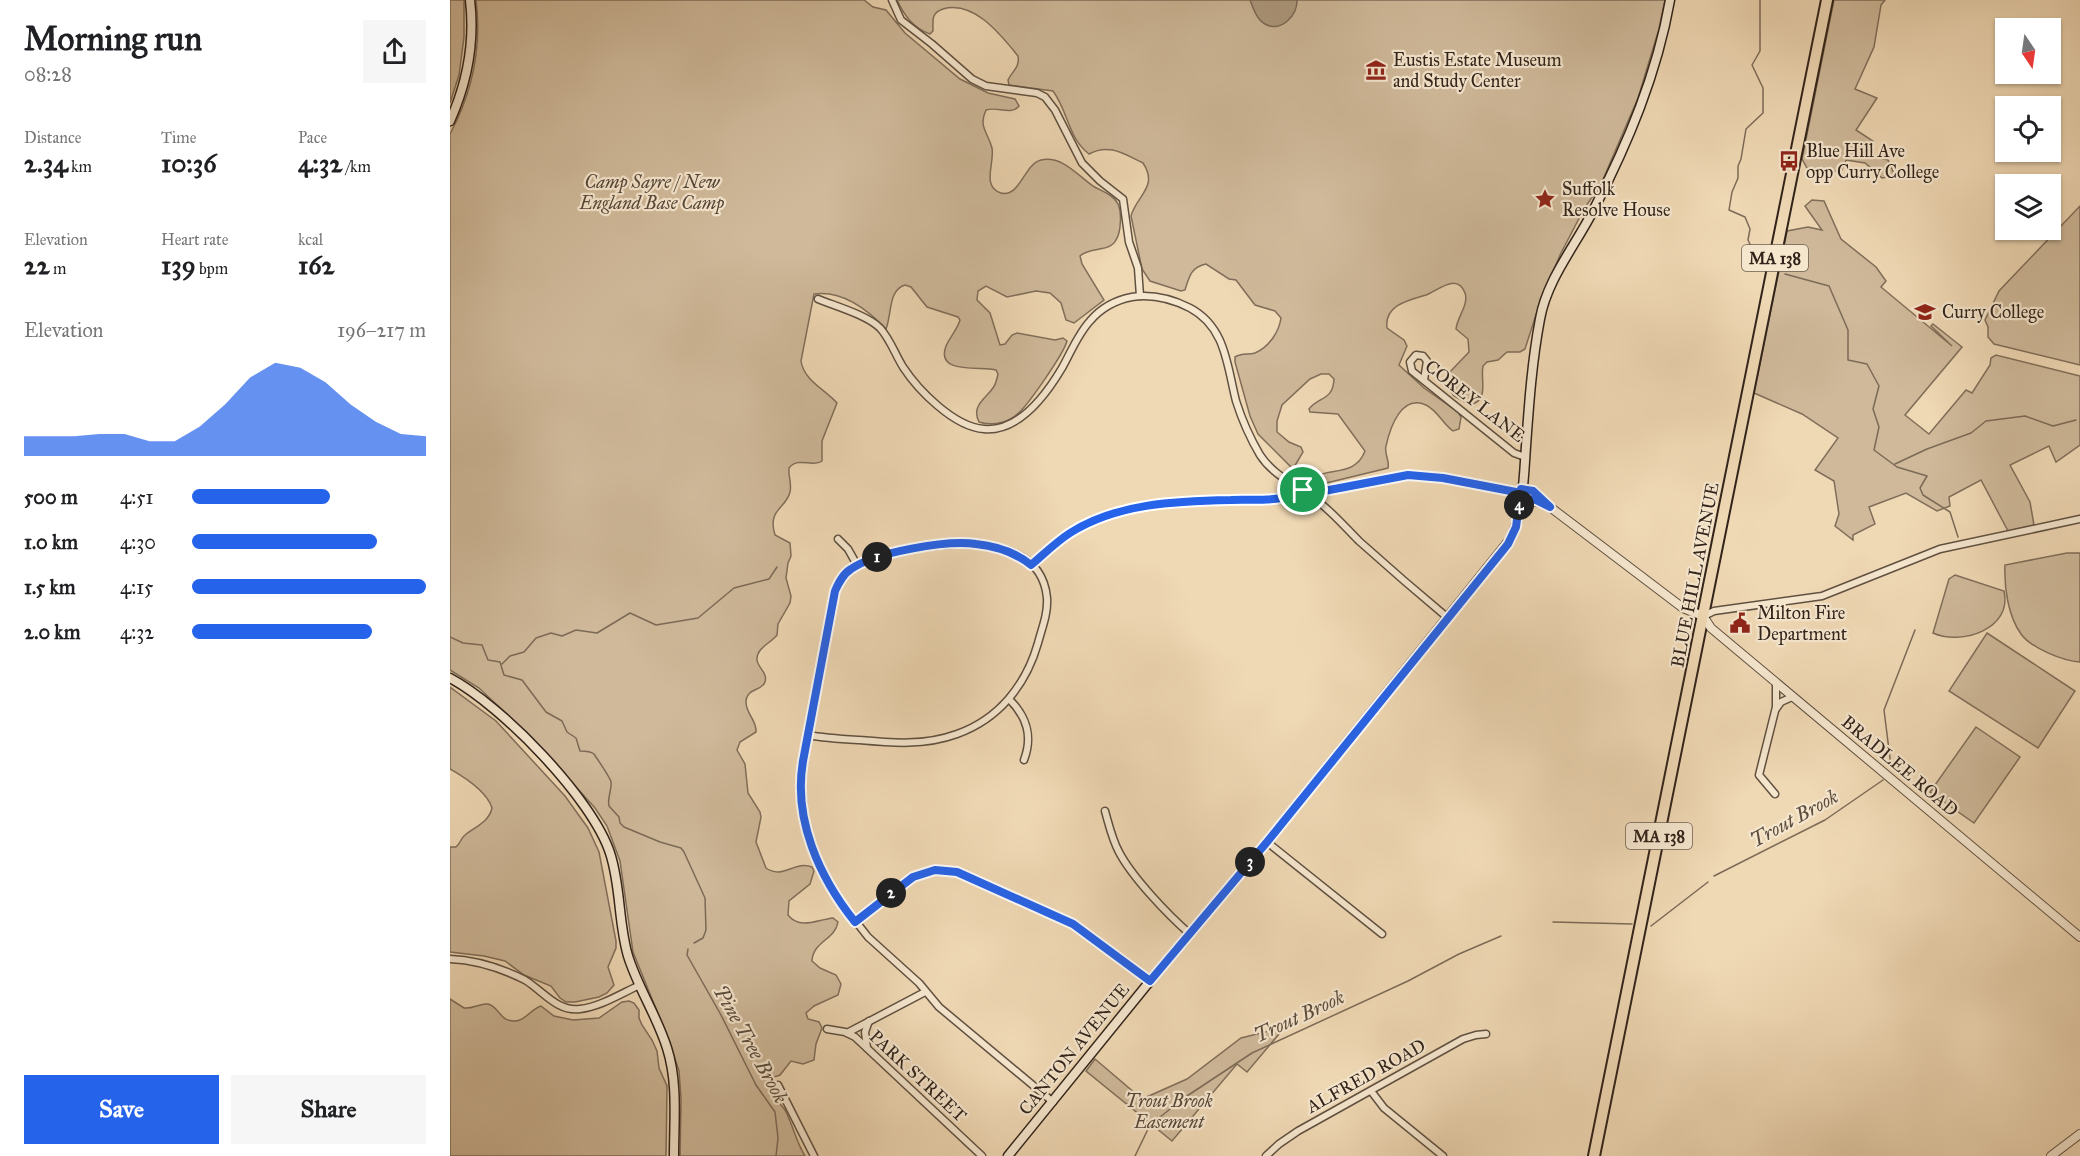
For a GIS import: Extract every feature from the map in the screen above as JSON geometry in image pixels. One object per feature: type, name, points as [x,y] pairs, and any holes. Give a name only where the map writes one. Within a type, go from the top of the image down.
[{"type":"highway","name":"BLUE HILL AVENUE","points":[[1594,1156],[1827,0]]},
{"type":"main road","points":[[450,121],[462,91],[469,59],[472,32],[470,0]]},
{"type":"main road","name":"CANTON AVENUE","points":[[1008,1156],[1150,981],[1267,842],[1510,540],[1516,527],[1521,494],[1539,321],[1556,276],[1610,179],[1632,131],[1663,35],[1670,0]]},
{"type":"main road","points":[[450,678],[477,696],[526,740],[565,781],[597,822],[612,860],[625,943],[671,1061],[674,1085],[674,1156]]},
{"type":"street","points":[[892,0],[902,20],[972,79],[986,86],[1037,93],[1048,100],[1059,117],[1078,158],[1096,177],[1123,199],[1130,242],[1138,268],[1140,296]]},
{"type":"street","points":[[818,300],[877,325],[908,373],[927,395],[955,417],[974,427],[988,429],[1015,422],[1030,410],[1057,376],[1086,325],[1099,312],[1115,302],[1140,296],[1159,297],[1197,312],[1210,323],[1221,341],[1238,407],[1257,450],[1275,473],[1313,497],[1448,618]]},
{"type":"street","name":"COREY LANE","points":[[1424,380],[1428,366],[1426,358],[1420,355],[1411,359],[1411,370],[1514,453],[1525,457]]},
{"type":"street","points":[[1313,497],[1324,491],[1413,475],[1450,479],[1521,494],[1533,491],[1550,507],[1683,608],[1703,616],[1714,610],[1822,596],[1941,549],[2080,519]]},
{"type":"street","points":[[1031,565],[1072,531],[1113,513],[1144,506],[1191,501],[1275,499],[1292,496],[1303,490]]},
{"type":"street","points":[[838,539],[857,565]]},
{"type":"street","points":[[808,735],[894,744],[929,741],[969,729],[994,713],[1009,699],[1023,680],[1031,664],[1046,610],[1044,586],[1031,565],[1016,555],[994,547],[961,543],[905,550],[878,557],[857,565],[845,574],[835,591],[808,735],[800,783],[801,801],[811,847],[825,878],[855,922],[873,942],[921,985],[942,1010],[1053,1102]]},
{"type":"street","name":"BRADLEE ROAD","points":[[1703,616],[1710,628],[2080,937]]},
{"type":"street","points":[[1775,795],[1760,775],[1775,712],[1776,683]]},
{"type":"street","points":[[1775,712],[1781,702],[1792,697]]},
{"type":"street","points":[[1009,699],[1021,712],[1028,730],[1029,744],[1024,760]]},
{"type":"street","points":[[1105,812],[1113,838],[1125,861],[1190,934]]},
{"type":"street","points":[[1267,842],[1382,934]]},
{"type":"street","points":[[855,922],[913,877],[935,870],[957,872],[1073,924],[1150,981]]},
{"type":"street","points":[[450,959],[508,972],[531,984],[555,1004],[571,1009],[591,1006],[640,985]]},
{"type":"street","points":[[847,1033],[925,992]]},
{"type":"street","points":[[867,1049],[865,1032],[870,1021]]},
{"type":"street","name":"PARK STREET","points":[[827,1029],[847,1033],[867,1049],[982,1156]]},
{"type":"street","name":"ALFRED ROAD","points":[[1266,1156],[1291,1136],[1463,1039],[1486,1034]]},
{"type":"street","points":[[778,1085],[814,1156]]},
{"type":"street","points":[[1371,1091],[1384,1108],[1443,1156]]},
{"type":"street","points":[[2051,1156],[2080,1134]]},
{"type":"green space","points":[[450,0],[464,0],[464,37],[459,75],[450,103]]},
{"type":"green space","name":"Camp Sayre / New England Base Camp","points":[[476,0],[864,0],[873,7],[886,10],[905,33],[960,79],[988,93],[1015,99],[1019,106],[1016,109],[1008,111],[990,109],[986,110],[984,116],[983,125],[992,148],[990,180],[995,190],[1001,193],[1013,191],[1035,163],[1049,159],[1069,167],[1110,196],[1119,208],[1120,227],[1118,237],[1113,244],[1080,256],[1082,264],[1104,300],[1074,323],[1066,320],[1061,303],[1050,293],[1036,291],[1007,297],[986,286],[978,291],[977,300],[990,313],[1000,345],[1005,344],[1012,335],[1017,333],[1055,340],[1063,338],[1067,341],[1052,368],[1027,403],[1015,416],[1002,422],[993,424],[979,422],[977,416],[980,403],[996,383],[998,374],[996,370],[953,365],[944,355],[946,346],[960,320],[958,317],[927,307],[911,287],[905,285],[893,297],[886,329],[863,309],[844,298],[814,294],[801,361],[806,374],[837,403],[822,441],[822,461],[818,463],[801,462],[789,468],[790,492],[773,520],[775,535],[790,543],[791,556],[786,578],[791,596],[790,603],[778,624],[777,635],[761,649],[757,656],[766,679],[761,687],[749,694],[746,701],[756,732],[740,742],[737,750],[745,764],[748,793],[760,812],[756,842],[766,868],[778,872],[806,866],[812,867],[814,871],[810,884],[789,901],[788,915],[793,920],[803,923],[833,918],[838,922],[833,933],[813,954],[812,961],[820,968],[836,975],[841,984],[838,995],[814,1006],[806,1013],[808,1019],[819,1022],[822,1028],[816,1044],[814,1060],[803,1064],[791,1061],[780,1075],[774,1077],[769,1086],[773,1096],[785,1110],[805,1156],[680,1156],[679,1071],[633,952],[620,861],[607,826],[595,808],[531,737],[479,688],[450,670],[450,134],[465,102],[474,69],[478,35]]},
{"type":"green space","points":[[897,0],[1665,0],[1659,29],[1638,98],[1601,184],[1584,209],[1561,253],[1542,296],[1525,349],[1520,352],[1507,352],[1498,360],[1487,362],[1483,366],[1482,394],[1480,399],[1470,405],[1454,396],[1445,384],[1446,376],[1469,352],[1468,339],[1456,329],[1466,298],[1461,287],[1452,283],[1399,305],[1389,314],[1387,328],[1404,340],[1407,346],[1399,365],[1424,388],[1458,412],[1461,417],[1459,429],[1453,431],[1426,405],[1410,404],[1403,408],[1390,430],[1386,449],[1388,468],[1309,486],[1307,483],[1314,477],[1354,466],[1365,451],[1338,414],[1310,412],[1309,409],[1313,405],[1331,391],[1334,379],[1329,374],[1321,374],[1310,379],[1282,405],[1277,421],[1277,432],[1289,442],[1301,447],[1303,452],[1293,469],[1258,434],[1250,416],[1235,362],[1235,357],[1255,353],[1265,347],[1276,334],[1281,318],[1275,311],[1255,305],[1236,280],[1229,279],[1206,264],[1194,270],[1185,290],[1181,291],[1150,281],[1142,269],[1131,216],[1148,185],[1149,179],[1143,163],[1123,153],[1110,150],[1089,154],[1082,148],[1072,132],[1053,91],[1009,85],[1008,80],[1017,66],[1018,56],[986,21],[976,14],[954,8],[943,9],[936,13],[933,31],[930,34],[910,20]]},
{"type":"green space","points":[[1834,0],[1885,0],[1881,5],[1874,47],[1855,89],[1877,98],[1856,130],[1873,141],[1869,155],[1888,160],[1895,176],[1882,178],[1865,163],[1846,160],[1841,172],[1807,168],[1802,159]]},
{"type":"green space","points":[[1812,200],[1824,201],[1841,239],[1876,267],[1886,281],[1881,287],[1952,346],[1931,326],[1933,324],[1962,347],[1905,415],[1929,434],[1966,390],[1972,393],[1990,365],[1991,358],[1996,355],[2080,376],[2080,445],[2056,462],[2049,446],[2010,465],[2030,502],[2034,525],[2008,531],[1981,480],[1949,497],[1950,506],[1937,511],[1906,493],[1869,507],[1875,524],[1853,535],[1853,540],[1835,526],[1839,514],[1834,481],[1815,470],[1838,438],[1802,414],[1754,393],[1787,231],[1808,227],[1822,230],[1805,206]]},
{"type":"green space","points":[[2080,206],[2080,365],[1994,344],[1988,337],[1985,320],[1999,291],[2048,240],[2061,240],[2061,226]]},
{"type":"green space","points":[[2067,553],[2080,553],[2080,662],[2048,653],[2026,639],[2013,619],[2006,592],[2005,565]]},
{"type":"green space","points":[[1955,575],[2004,591],[2005,604],[2001,615],[1982,631],[1957,637],[1933,633],[1949,579]]},
{"type":"green space","points":[[1987,633],[2075,691],[2038,748],[1949,691]]},
{"type":"green space","points":[[450,687],[496,721],[565,796],[588,828],[599,852],[616,941],[616,948],[608,967],[614,985],[607,993],[599,997],[566,1002],[551,986],[524,975],[505,961],[450,952],[450,847],[456,847],[464,836],[485,821],[492,808],[480,791],[450,769]]},
{"type":"green space","points":[[1976,727],[2020,757],[1974,823],[1930,792]]},
{"type":"green space","points":[[450,999],[464,1008],[488,1004],[510,1021],[523,1019],[541,1006],[554,1016],[573,1020],[599,1018],[622,1002],[634,1003],[639,1010],[642,1025],[657,1051],[659,1068],[667,1086],[666,1156],[450,1156]]},
{"type":"green space","name":"Trout Brook Easement","points":[[1285,1027],[1247,1072],[1237,1064],[1172,1141],[1086,1071],[1095,1059],[1142,1099],[1187,1079],[1241,1038]]},
{"type":"shaded area","points":[[1250,0],[1297,0],[1297,6],[1292,17],[1287,21],[1271,26],[1260,20]]},
{"type":"waterway","name":"Trout Brook","points":[[1760,0],[1760,51],[1752,65],[1763,88],[1763,113],[1746,129],[1738,166],[1738,178],[1732,192],[1729,210],[1745,217],[1750,229],[1748,240],[1762,270]]},
{"type":"waterway","name":"Trout Brook","points":[[1785,274],[1829,286],[1848,330],[1848,360],[1867,364],[1879,386],[1873,409],[1879,427],[1874,450],[1897,467],[1927,476],[1920,488],[1923,495],[1950,512],[1958,537]]},
{"type":"waterway","points":[[1895,464],[1927,449],[1971,433],[1986,421],[2025,416],[2053,426],[2076,420]]},
{"type":"waterway","points":[[502,664],[510,656],[524,652],[536,638],[551,633],[562,636],[576,630],[597,633],[630,613],[656,625],[698,618],[734,588],[769,579],[777,567]]},
{"type":"waterway","name":"Trout Brook","points":[[1891,766],[1884,710],[1915,630]]},
{"type":"waterway","name":"Pine Tree Brook","points":[[450,637],[463,643],[482,645],[488,660],[500,662],[504,675],[522,680],[546,712],[562,721],[567,732],[576,738],[580,751],[594,754],[611,782],[609,806],[624,827],[681,848],[705,898],[706,930],[703,938],[694,943]]},
{"type":"waterway","name":"Trout Brook","points":[[1714,876],[1825,820],[1883,780]]},
{"type":"waterway","name":"Trout Brook","points":[[1651,926],[1708,882]]},
{"type":"waterway","name":"Trout Brook","points":[[1553,922],[1632,924]]},
{"type":"waterway","name":"Trout Brook","points":[[1135,1156],[1150,1125],[1184,1098],[1252,1053],[1501,936]]},
{"type":"waterway","name":"Pine Tree Brook","points":[[688,949],[687,955],[721,1015],[756,1085],[775,1112],[778,1138],[776,1156]]},
{"type":"place","name":"Eustis Estate Museum and Study Center","points":[[1376,70]]},
{"type":"place","name":"Blue Hill Ave opp Curry College","points":[[1789,161]]},
{"type":"place","name":"Suffolk Resolve House","points":[[1545,199]]},
{"type":"place","name":"Curry College","points":[[1925,312]]},
{"type":"place","name":"Milton Fire Department","points":[[1740,623]]},
{"type":"route","points":[[1418,475],[1521,493],[1521,489],[1531,490],[1550,507],[1536,500],[1520,498],[1516,527],[1508,544],[1267,842],[1150,981],[1073,924],[968,875],[947,870],[935,870],[913,877],[855,922],[829,885],[811,847],[800,789],[803,761],[835,591],[845,574],[857,565],[886,555],[917,548],[961,543],[994,547],[1016,555],[1031,565],[1072,531],[1113,513],[1144,506],[1185,502],[1275,499],[1292,496],[1303,490],[1313,497],[1324,491],[1393,477],[1418,475]]}]
